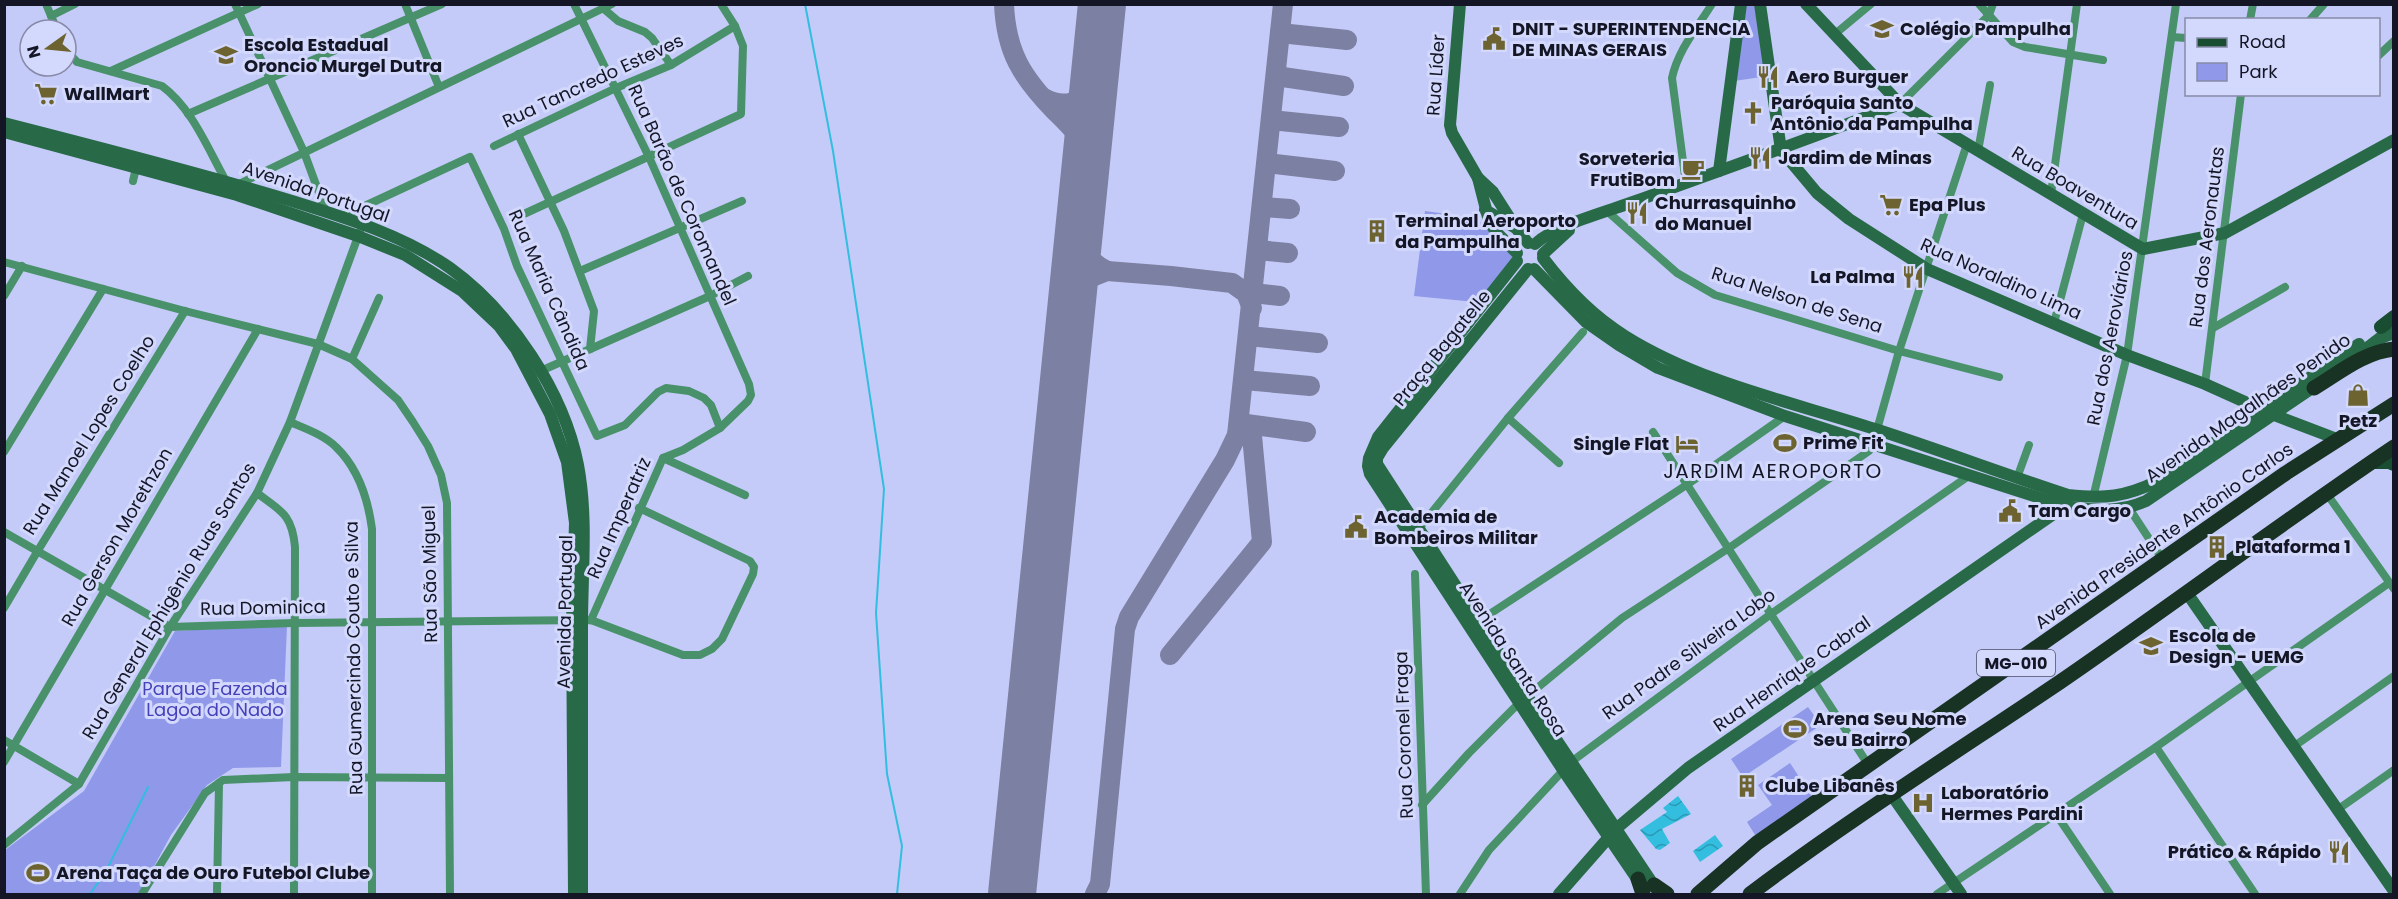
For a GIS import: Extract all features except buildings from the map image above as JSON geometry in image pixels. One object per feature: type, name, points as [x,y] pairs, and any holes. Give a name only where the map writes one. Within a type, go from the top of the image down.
[{"type":"highway","points":[[2314,388],[2381,350],[2391,333]]},
{"type":"highway","name":"Avenida Presidente Antônio Carlos","points":[[1697,893],[1757,843],[2337,439],[2394,404]]},
{"type":"highway","name":"MG-010","points":[[1750,894],[1891,794],[2061,681],[2394,447]]},
{"type":"highway","points":[[1638,879],[1651,892],[1667,894]]},
{"type":"main road","points":[[2391,333],[2394,317]]},
{"type":"main road","points":[[2372,462],[2394,464]]},
{"type":"street","points":[[46,4],[51,16],[75,4]]},
{"type":"street","points":[[111,71],[237,9],[258,4]]},
{"type":"street","points":[[405,4],[439,87]]},
{"type":"street","points":[[188,114],[442,4]]},
{"type":"street","name":"Rua Barão de Coromandel","points":[[574,4],[681,228],[749,384],[751,395],[748,401]]},
{"type":"street","points":[[526,213],[741,114],[743,46],[735,26],[721,4]]},
{"type":"street","name":"Rua Líder","points":[[1460,4],[1450,125],[1452,133],[1478,178],[1493,192],[1516,228],[1537,250]]},
{"type":"street","points":[[1686,183],[1672,78],[1682,50],[1713,4]]},
{"type":"street","points":[[1719,171],[1741,4]]},
{"type":"street","points":[[1760,4],[1781,150]]},
{"type":"street","name":"Rua Boaventura","points":[[1806,4],[1900,104],[2144,249],[2224,233],[2394,140]]},
{"type":"street","points":[[1835,34],[1871,4]]},
{"type":"street","points":[[1979,4],[2013,42],[2025,47],[2103,60]]},
{"type":"street","points":[[1537,250],[1582,221],[1781,150],[1900,104],[1989,15],[1993,4]]},
{"type":"street","points":[[2051,194],[2077,4]]},
{"type":"street","name":"Rua dos Aeroviários","points":[[2093,498],[2127,355],[2144,249],[2176,4]]},
{"type":"street","points":[[2312,18],[2324,4]]},
{"type":"street","points":[[238,184],[608,7],[618,21],[645,32],[652,38],[671,65]]},
{"type":"street","points":[[237,9],[304,152],[326,212]]},
{"type":"street","name":"Rua Tancredo Esteves","points":[[494,146],[616,88],[671,65],[735,26]]},
{"type":"street","points":[[2172,37],[2185,38]]},
{"type":"street","points":[[2380,55],[2394,41]]},
{"type":"street","points":[[78,62],[162,86],[173,94],[188,114],[226,181]]},
{"type":"street","points":[[1978,151],[1990,85]]},
{"type":"street","name":"Rua dos Aeronautas","points":[[2205,384],[2241,96]]},
{"type":"street","name":"Avenida Portugal","points":[[4,123],[238,184],[341,217],[462,291],[499,326],[535,373],[567,462],[575,523],[582,621],[582,894]]},
{"type":"street","name":"Avenida Portugal","points":[[4,132],[237,195],[280,215],[360,230]]},
{"type":"street","points":[[518,134],[564,231],[594,311],[590,349]]},
{"type":"street","points":[[1422,805],[1469,753],[1523,700],[1622,618],[1861,458],[1874,444],[1876,429],[1899,351],[1967,144]]},
{"type":"street","name":"Rua Noraldino Lima","points":[[1781,150],[1817,193],[1849,219],[1927,269],[2127,355],[2205,384],[2269,413],[2337,439]]},
{"type":"street","name":"Rua Maria Cândida","points":[[341,217],[470,157],[493,203],[517,266],[597,436],[625,424],[658,392],[666,388],[688,391],[704,398],[711,405],[720,428]]},
{"type":"street","points":[[134,181],[136,168]]},
{"type":"street","name":"Rua Líder","points":[[1478,178],[1489,221],[1517,257],[1531,269]]},
{"type":"street","points":[[580,271],[742,201]]},
{"type":"street","name":"Rua Líder","points":[[1485,210],[1516,228]]},
{"type":"street","name":"Rua Nelson de Sena","points":[[1608,212],[1677,273],[1715,294],[1899,351],[1999,377]]},
{"type":"street","points":[[2054,323],[2083,214]]},
{"type":"street","name":"Rua General Ephigênio Ruas Santos","points":[[4,846],[79,784],[170,627],[257,493],[290,422],[336,289],[360,230]]},
{"type":"street","name":"Praça Bagatelle","points":[[1521,246],[1537,250],[1540,265],[1531,269],[1381,442],[1517,257],[1521,246]]},
{"type":"street","name":"Avenida Magalhães Penido","points":[[1537,250],[1554,273],[1592,311],[1624,336],[1665,357],[1722,381],[1876,429],[2068,495],[2093,498],[2122,496],[2158,481],[2269,413],[2391,333]]},
{"type":"street","name":"Rua São Miguel","points":[[4,262],[318,344],[352,359],[398,400],[428,446],[441,475],[447,503],[450,894]]},
{"type":"street","points":[[4,296],[22,266]]},
{"type":"street","name":"Avenida Magalhães Penido","points":[[1531,269],[1586,322],[1658,368],[1785,416],[2065,506],[2090,510],[2129,508],[2165,490],[2269,413],[2314,388]]},
{"type":"street","points":[[535,373],[710,296],[748,276]]},
{"type":"street","points":[[2213,328],[2286,287]]},
{"type":"street","points":[[4,452],[103,289]]},
{"type":"street","points":[[352,359],[380,298]]},
{"type":"street","name":"Rua Manoel Lopes Coelho","points":[[4,608],[185,311]]},
{"type":"street","name":"Rua Gerson Morethzon","points":[[4,762],[105,591],[254,326]]},
{"type":"street","points":[[1415,532],[1508,418],[1583,332]]},
{"type":"street","name":"Rua Imperatriz","points":[[582,621],[663,458],[683,450],[720,428],[748,401]]},
{"type":"street","points":[[1479,621],[1688,484],[1785,416]]},
{"type":"street","points":[[1508,418],[1559,463]]},
{"type":"street","name":"Rua Gumercindo Couto e Silva","points":[[290,422],[317,434],[336,447],[357,476],[368,500],[372,529],[372,894]]},
{"type":"street","points":[[1653,432],[1869,766]]},
{"type":"street","name":"Avenida Santa Rosa","points":[[1381,442],[1369,458],[1370,474],[1479,621],[1523,700]]},
{"type":"street","points":[[2017,478],[2029,445]]},
{"type":"street","points":[[663,458],[745,495]]},
{"type":"street","name":"Rua Padre Silveira Lobo","points":[[1460,894],[1489,850],[1567,766],[1771,614],[1970,475]]},
{"type":"street","points":[[257,493],[285,515],[294,528],[296,547],[294,894]]},
{"type":"street","points":[[1937,894],[2391,586],[2327,494]]},
{"type":"street","name":"Rua Henrique Cabral","points":[[1559,894],[1613,833],[1688,768],[2065,506]]},
{"type":"street","points":[[582,621],[683,655],[700,655],[712,649],[722,639],[753,574],[754,567],[750,561],[639,508]]},
{"type":"street","points":[[2129,508],[2163,560]]},
{"type":"street","points":[[4,532],[170,627]]},
{"type":"street","name":"Avenida Santa Rosa","points":[[1415,532],[1651,892]]},
{"type":"street","name":"Rua Coronel Fraga","points":[[1415,574],[1426,894]]},
{"type":"street","points":[[2187,593],[2337,810],[2389,874],[2394,891]]},
{"type":"street","name":"Avenida Portugal","points":[[574,894],[582,621]]},
{"type":"street","name":"Rua Dominica","points":[[170,627],[294,623],[582,621]]},
{"type":"street","points":[[2294,747],[2394,676]]},
{"type":"street","points":[[4,740],[79,784]]},
{"type":"street","points":[[2156,747],[2255,894]]},
{"type":"street","points":[[2337,810],[2394,770]]},
{"type":"street","points":[[142,893],[205,794],[223,780],[294,777],[448,778]]},
{"type":"street","points":[[217,894],[219,783]]},
{"type":"street","points":[[1891,794],[1961,894]]},
{"type":"street","points":[[2056,814],[2110,894]]},
{"type":"street","name":"Avenida Santa Rosa","points":[[1613,833],[1638,879]]},
{"type":"green space","points":[[1744,5],[1758,5],[1768,76],[1734,81]]},
{"type":"green space","points":[[1425,211],[1477,218],[1512,256],[1513,268],[1486,303],[1414,296]]},
{"type":"green space","name":"Parque Fazenda Lagoa do Nado","points":[[287,625],[281,767],[233,768],[207,785],[171,835],[139,894],[5,894],[5,850],[84,791],[175,631]]},
{"type":"green space","points":[[1808,707],[1821,725],[1743,777],[1731,759]]},
{"type":"green space","points":[[1790,763],[1813,798],[1757,838],[1747,822],[1772,805],[1758,785]]},
{"type":"water","points":[[1678,796],[1691,814],[1662,829],[1670,843],[1660,850],[1656,849],[1640,830],[1667,812],[1663,808]]},
{"type":"water","points":[[1715,835],[1723,846],[1700,862],[1693,851]]},
{"type":"waterway","points":[[805,4],[833,151],[884,489],[876,613],[887,774],[902,846],[897,894]]},
{"type":"waterway","points":[[90,894],[106,871],[148,787]]},
{"type":"taxiway","points":[[1004,4],[1008,36],[1018,63],[1033,86],[1078,135],[1087,154]]},
{"type":"taxiway","points":[[1095,894],[1100,884],[1125,629],[1129,617],[1225,460],[1237,435],[1283,4]]},
{"type":"taxiway","points":[[1280,33],[1347,40]]},
{"type":"taxiway","points":[[1276,76],[1344,86]]},
{"type":"taxiway","points":[[1044,98],[1052,102],[1074,102],[1085,94],[1094,80]]},
{"type":"taxiway","points":[[1271,120],[1339,127]]},
{"type":"taxiway","points":[[1267,163],[1335,171]]},
{"type":"taxiway","points":[[1262,207],[1290,209]]},
{"type":"taxiway","points":[[1078,239],[1089,258],[1107,271]]},
{"type":"taxiway","points":[[1258,250],[1288,253]]},
{"type":"taxiway","points":[[1073,293],[1087,279],[1107,271],[1171,276],[1232,283],[1246,293],[1252,308]]},
{"type":"taxiway","points":[[1253,293],[1280,296]]},
{"type":"taxiway","points":[[1249,336],[1318,343]]},
{"type":"taxiway","points":[[1244,380],[1310,386]]},
{"type":"taxiway","points":[[1239,423],[1306,432]]},
{"type":"taxiway","points":[[1170,655],[1262,542],[1252,436],[1237,435]]},
{"type":"taxiway","points":[[1014,867],[1016,880],[1025,894]]},
{"type":"runway","points":[[1012,894],[1102,4]]},
{"type":"place","name":"Colégio Pampulha","points":[[1882,29]]},
{"type":"place","name":"DNIT - SUPERINTENDENCIA DE MINAS GERAIS","points":[[1494,39]]},
{"type":"place","name":"Escola Estadual Oroncio Murgel Dutra","points":[[226,55]]},
{"type":"place","name":"Aero Burguer","points":[[1768,77]]},
{"type":"place","name":"WallMart","points":[[46,94]]},
{"type":"place","name":"Paróquia Santo Antônio da Pampulha","points":[[1753,113]]},
{"type":"place","name":"Jardim de Minas","points":[[1760,158]]},
{"type":"place","name":"Sorveteria FrutiBom","points":[[1693,169]]},
{"type":"place","name":"Epa Plus","points":[[1891,205]]},
{"type":"place","name":"Churrasquinho do Manuel","points":[[1637,213]]},
{"type":"place","name":"Terminal Aeroporto da Pampulha","points":[[1377,231]]},
{"type":"place","name":"La Palma","points":[[1913,277]]},
{"type":"place","name":"Petz","points":[[2358,395]]},
{"type":"place","name":"Prime Fit","points":[[1785,443]]},
{"type":"place","name":"Single Flat","points":[[1687,444]]},
{"type":"place","name":"Tam Cargo","points":[[2010,511]]},
{"type":"place","name":"Academia de Bombeiros Militar","points":[[1356,527]]},
{"type":"place","name":"Plataforma 1","points":[[2217,547]]},
{"type":"place","name":"Escola de Design - UEMG","points":[[2151,646]]},
{"type":"place","name":"Arena Seu Nome Seu Bairro","points":[[1795,729]]},
{"type":"place","name":"Clube Libanês","points":[[1747,786]]},
{"type":"place","name":"Laboratório Hermes Pardini","points":[[1923,803]]},
{"type":"place","name":"Prático & Rápido","points":[[2339,852]]},
{"type":"place","name":"Arena Taça de Ouro Futebol Clube","points":[[38,873]]},
{"type":"district","name":"JARDIM AEROPORTO","points":[[1773,471]]}]
